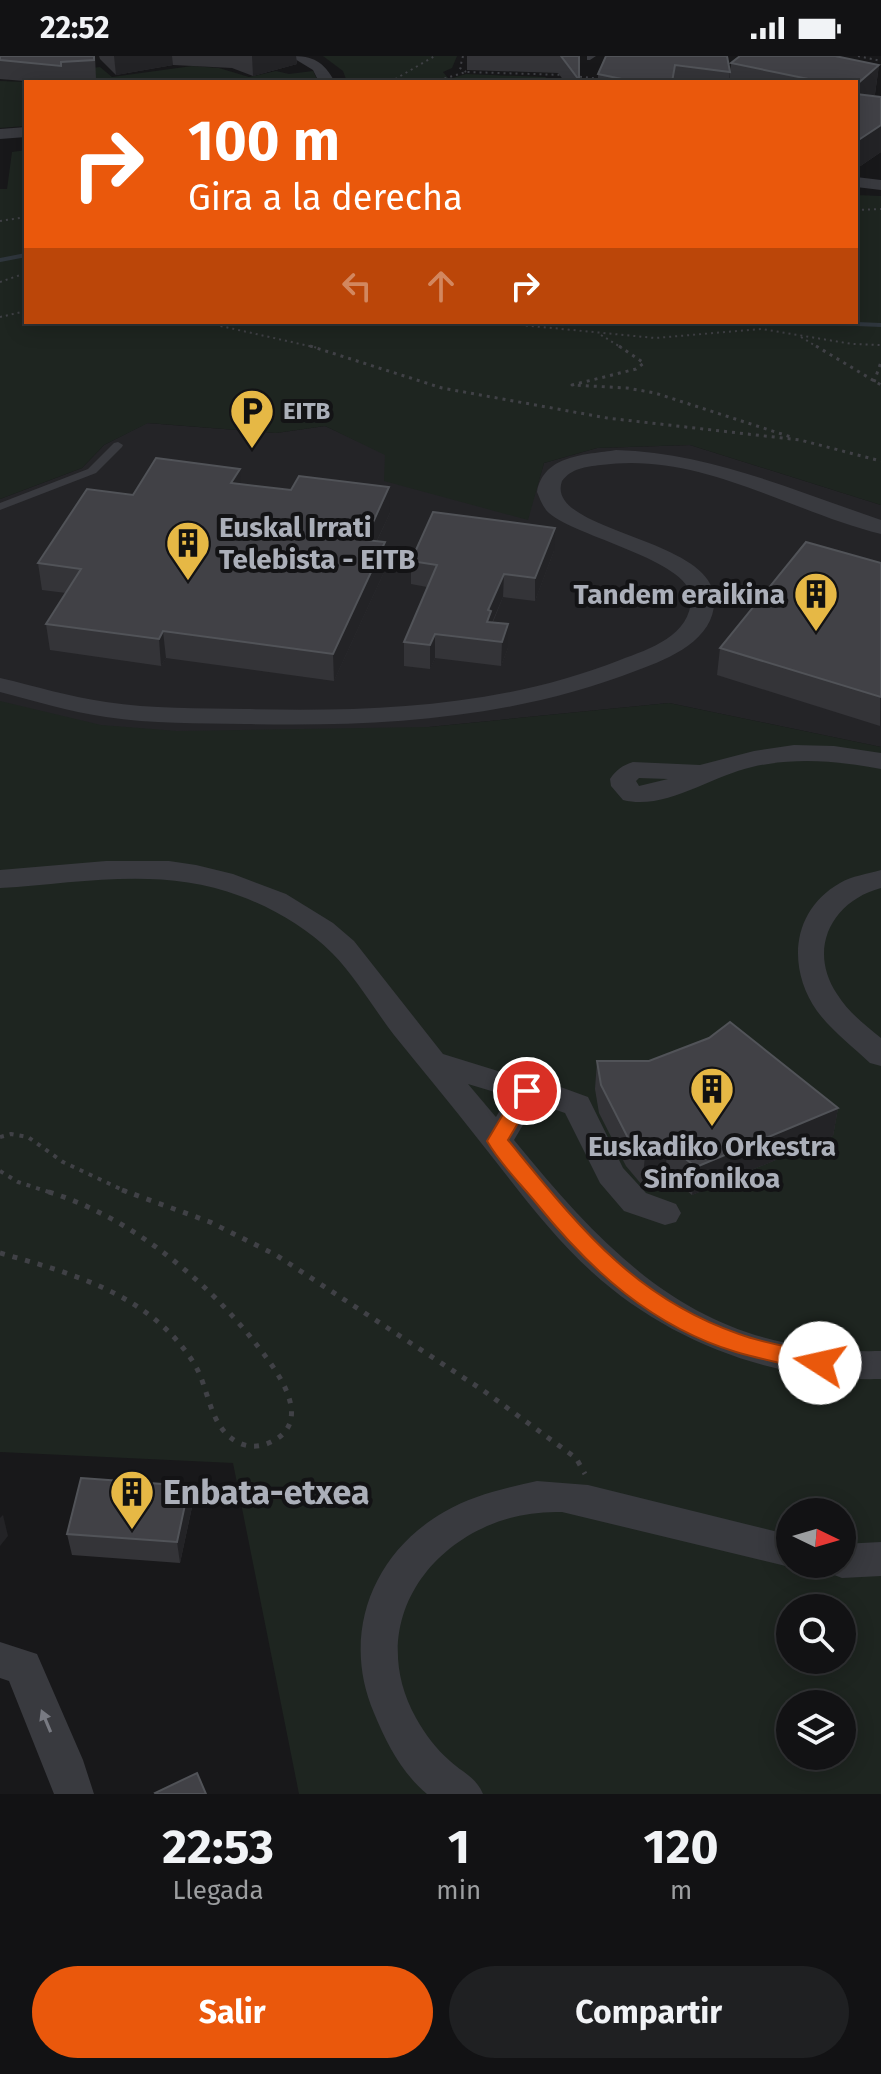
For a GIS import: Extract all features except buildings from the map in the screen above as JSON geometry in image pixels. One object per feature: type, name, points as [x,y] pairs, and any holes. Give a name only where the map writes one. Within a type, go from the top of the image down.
[{"type":"street","points":[[298,56],[319,67],[326,80]]},
{"type":"street","points":[[0,134],[24,132]]},
{"type":"street","points":[[858,180],[881,178]]},
{"type":"street","points":[[858,180],[881,185]]},
{"type":"street","points":[[0,685],[106,709],[163,714],[297,717],[398,713],[479,704],[540,694],[605,678],[654,655],[686,635],[701,618],[703,598],[695,581],[673,561],[566,517],[550,503],[551,479],[571,463],[591,459],[646,458],[725,474],[767,485],[881,527]]},
{"type":"street","points":[[703,773],[784,751],[813,750],[881,761]]},
{"type":"street","points":[[0,879],[142,869],[171,870],[243,887],[302,915],[335,940],[571,1231],[608,1268],[655,1306],[709,1333],[781,1356],[843,1365],[881,1365]]},
{"type":"street","points":[[881,879],[851,888],[829,906],[813,929],[808,960],[821,993],[841,1020],[881,1055]]},
{"type":"street","points":[[433,1062],[527,1091],[544,1092],[577,1105],[611,1175],[635,1202],[665,1213]]},
{"type":"street","points":[[498,1141],[527,1091]]},
{"type":"street","points":[[463,1794],[416,1756],[394,1719],[381,1685],[376,1655],[379,1627],[405,1565],[447,1528],[475,1512],[539,1496],[600,1501],[776,1548]]},
{"type":"street","points":[[856,1560],[881,1559]]},
{"type":"street","points":[[0,1660],[23,1667],[63,1760],[74,1794]]},
{"type":"lane","points":[[0,507],[92,471],[118,445]]},
{"type":"path","points":[[393,80],[435,56]]},
{"type":"path","points":[[463,56],[460,68],[466,72]]},
{"type":"path","points":[[858,56],[881,61]]},
{"type":"path","points":[[440,80],[466,72],[603,79]]},
{"type":"path","points":[[858,210],[881,209]]},
{"type":"path","points":[[0,221],[24,217]]},
{"type":"path","points":[[0,282],[24,274]]},
{"type":"path","points":[[0,317],[24,311]]},
{"type":"path","points":[[212,324],[316,347],[442,388],[557,411],[800,440]]},
{"type":"path","points":[[508,324],[599,334],[679,338],[762,329],[852,344],[881,345]]},
{"type":"path","points":[[599,334],[644,363],[636,369],[572,385],[604,385],[657,393],[800,440],[881,461]]},
{"type":"path","points":[[794,335],[822,348],[881,385]]},
{"type":"path","points":[[874,382],[881,362]]},
{"type":"path","points":[[0,1137],[11,1134],[28,1137],[63,1162],[123,1190],[210,1222],[276,1255],[484,1391],[576,1458],[600,1501]]},
{"type":"path","points":[[0,1171],[81,1203],[188,1273],[233,1317],[286,1385],[293,1403],[294,1418],[288,1431],[271,1444],[249,1448],[229,1439],[216,1423],[196,1368],[175,1339],[152,1318],[98,1282],[0,1253]]},
{"type":"shaded area","points":[[323,56],[457,56],[452,68],[443,72],[449,79],[466,74],[546,77],[544,80],[346,80],[343,71]]},
{"type":"shaded area","points":[[192,66],[219,68],[249,77],[276,71],[289,74],[313,71],[318,80],[86,80],[83,69],[100,67],[112,77]]},
{"type":"shaded area","points":[[0,81],[24,82],[24,126],[0,128]]},
{"type":"shaded area","points":[[24,150],[24,324],[858,324],[858,195],[881,196],[881,505],[690,445],[597,448],[544,463],[528,520],[384,481],[385,455],[325,426],[276,433],[148,423],[104,445],[82,468],[0,499],[0,189],[7,189],[12,152]]},
{"type":"shaded area","points":[[147,423],[276,433],[325,426],[527,519],[544,463],[597,448],[690,445],[881,505],[881,747],[669,703],[429,727],[0,837],[0,499],[82,468],[104,445]]},
{"type":"shaded area","points":[[0,701],[101,725],[177,731],[429,727],[669,703],[881,747],[881,1794],[299,1794],[233,1463],[0,1452]]},
{"type":"waterway","points":[[0,260],[24,255]]},
{"type":"waterway","points":[[857,324],[881,325]]},
{"type":"place","name":"EITB","points":[[252,450]]},
{"type":"place","name":"Euskal Irrati Telebista - EITB","points":[[188,582]]},
{"type":"place","name":"Tandem eraikina","points":[[816,633]]},
{"type":"place","name":"Euskadiko Orkestra Sinfonikoa","points":[[712,1128]]},
{"type":"place","name":"Enbata-etxea","points":[[132,1531]]},
{"type":"route","points":[[527,1091],[498,1141],[571,1231],[597,1258],[631,1289],[685,1322],[738,1344],[820,1363]]}]
